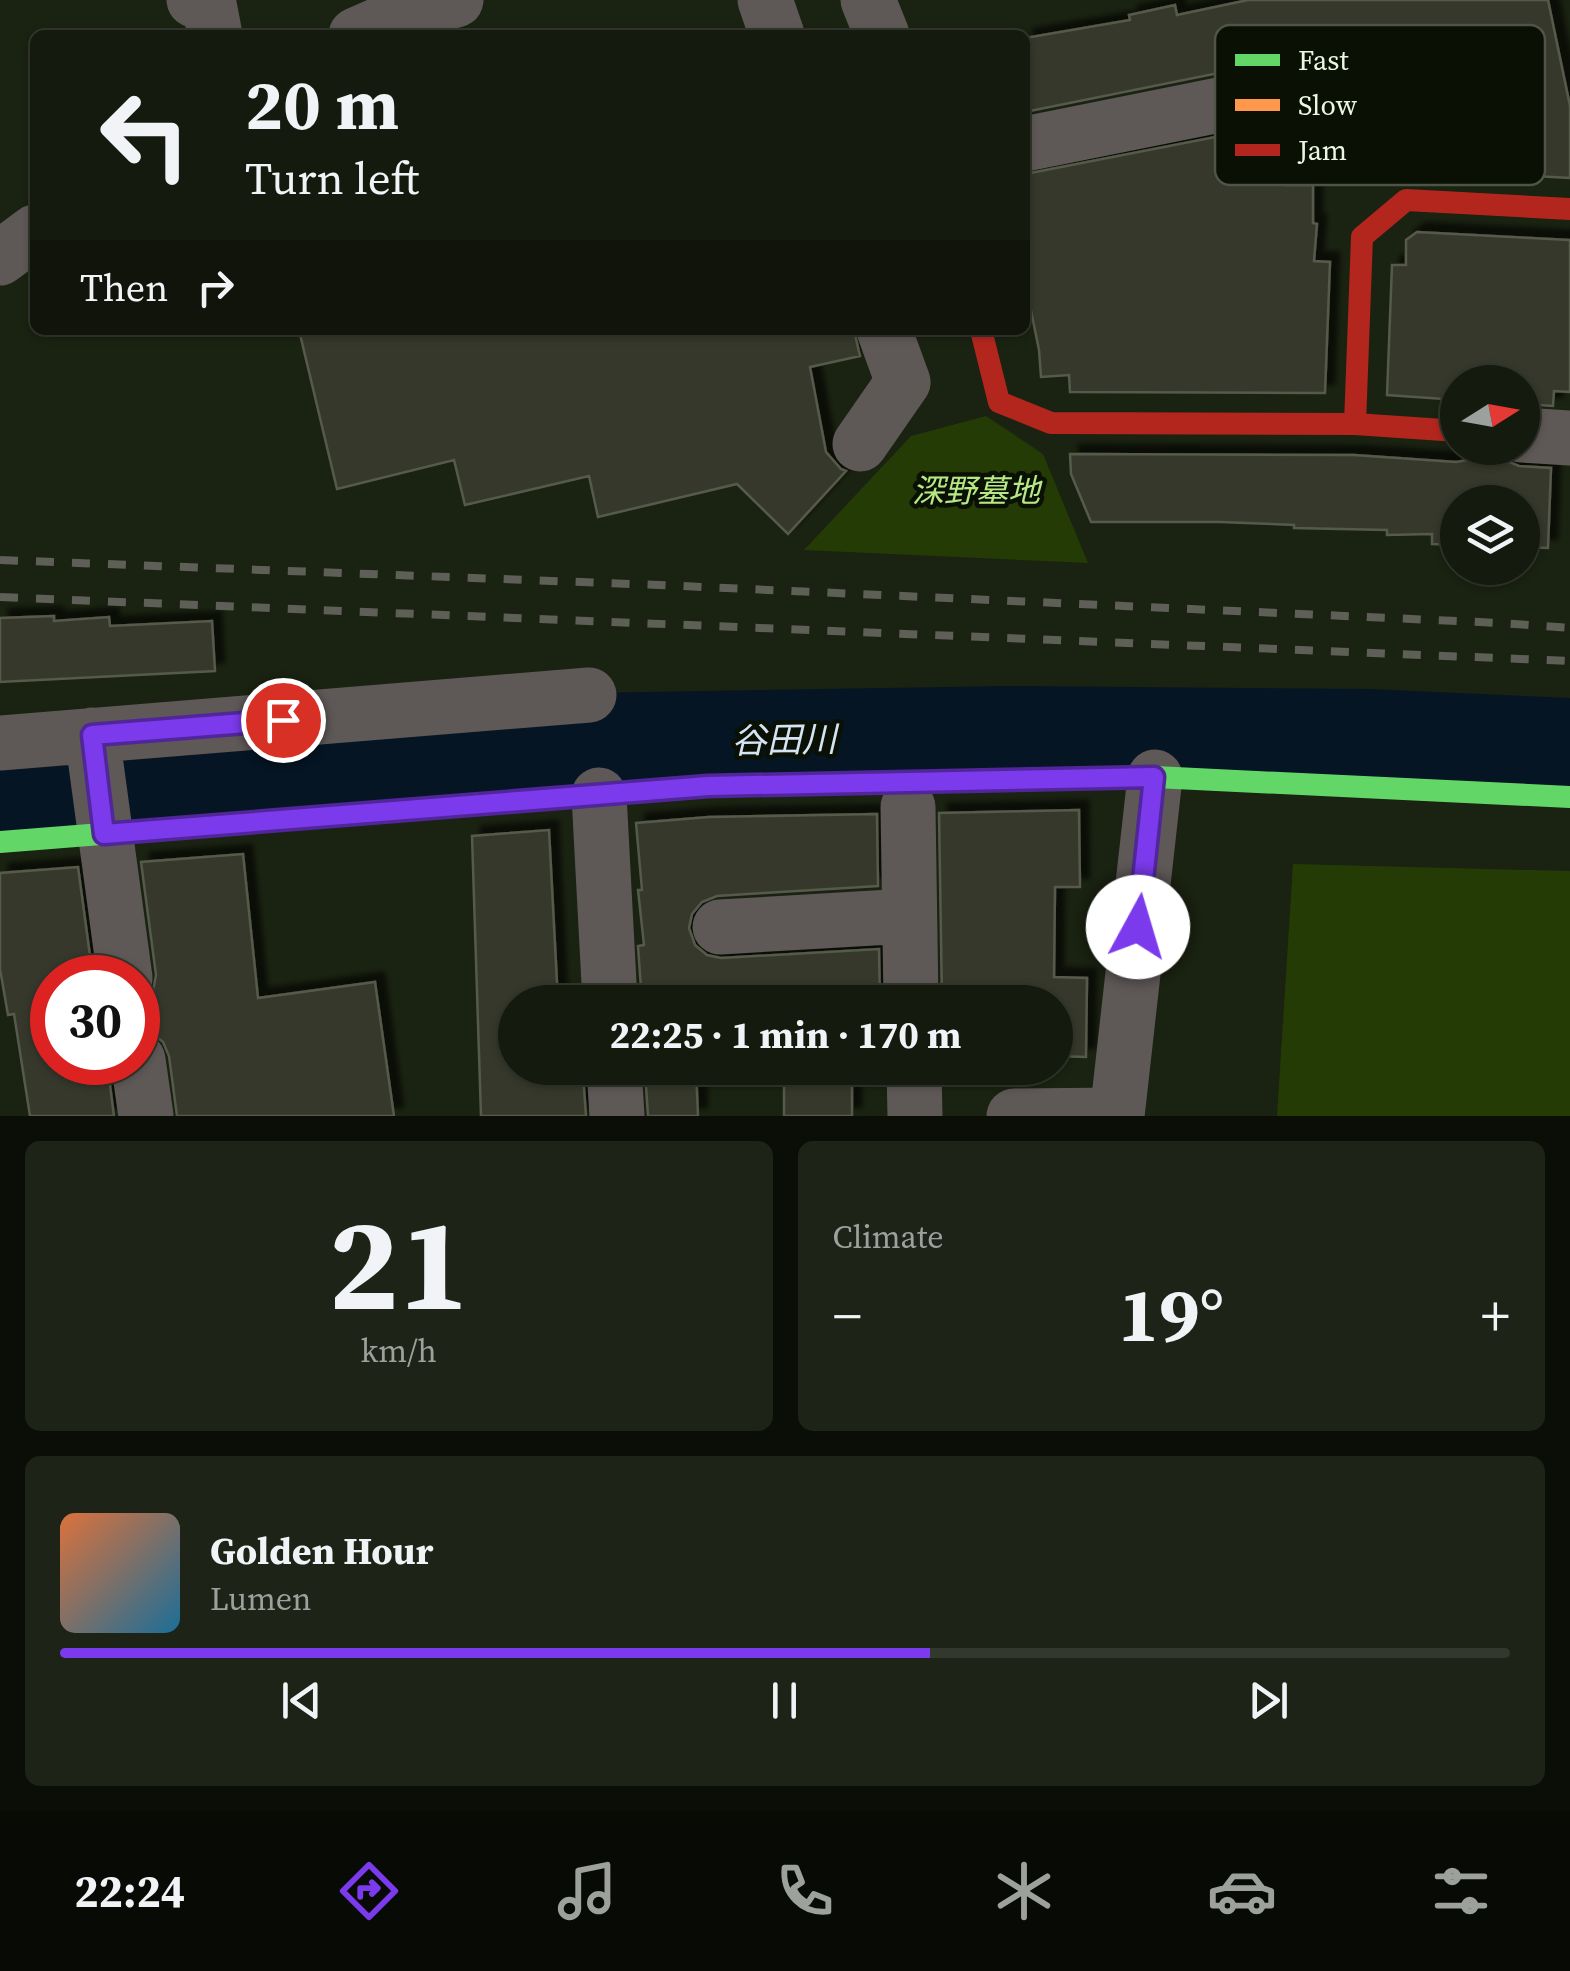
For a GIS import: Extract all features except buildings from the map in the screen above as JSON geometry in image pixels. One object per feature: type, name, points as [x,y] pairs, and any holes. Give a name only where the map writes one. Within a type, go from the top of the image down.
[{"type":"street","points":[[194,0],[209,4],[214,30]]},
{"type":"street","points":[[765,0],[775,30]]},
{"type":"street","points":[[868,0],[880,30]]},
{"type":"street","points":[[367,30],[423,4]]},
{"type":"street","points":[[1030,143],[1215,107]]},
{"type":"street","points":[[1355,424],[1362,237],[1406,200],[1570,209]]},
{"type":"street","points":[[0,258],[30,236]]},
{"type":"street","points":[[860,444],[904,382],[886,335]]},
{"type":"street","points":[[982,335],[999,402],[1051,423],[1355,424],[1440,429]]},
{"type":"street","points":[[1540,436],[1570,438]]},
{"type":"street","points":[[0,743],[589,695]]},
{"type":"street","points":[[92,735],[122,955]]},
{"type":"street","points":[[0,842],[708,786],[1154,777],[1570,797]]},
{"type":"street","points":[[1014,1116],[1117,1116],[1154,777]]},
{"type":"street","points":[[599,795],[609,985]]},
{"type":"street","points":[[908,806],[910,985]]},
{"type":"street","points":[[720,927],[908,916]]},
{"type":"street","points":[[142,1085],[146,1116]]},
{"type":"street","points":[[615,1085],[616,1116]]},
{"type":"street","points":[[914,1085],[915,1116]]},
{"type":"green space","name":"深野墓地","points":[[986,416],[1043,454],[1088,563],[804,550],[911,436]]},
{"type":"green space","points":[[1293,864],[1570,871],[1570,1116],[1277,1116]]},
{"type":"waterway","name":"谷田川","points":[[0,786],[586,744],[1009,737],[1367,740],[1570,749]]},
{"type":"railway","points":[[0,560],[659,585],[1570,628]]},
{"type":"railway","points":[[0,597],[1570,661]]},
{"type":"traffic: fast","points":[[1124,778],[1570,797]]},
{"type":"traffic: fast","points":[[0,842],[507,802]]},
{"type":"traffic: slow","points":[[507,802],[707,786],[1124,778]]},
{"type":"traffic: jam","points":[[1355,424],[1362,237],[1406,200],[1570,209]]},
{"type":"traffic: jam","points":[[982,335],[999,402],[1051,423],[1355,424],[1440,430]]},
{"type":"route","points":[[283,720],[92,735],[104,834],[708,786],[1154,777],[1138,927]]}]
